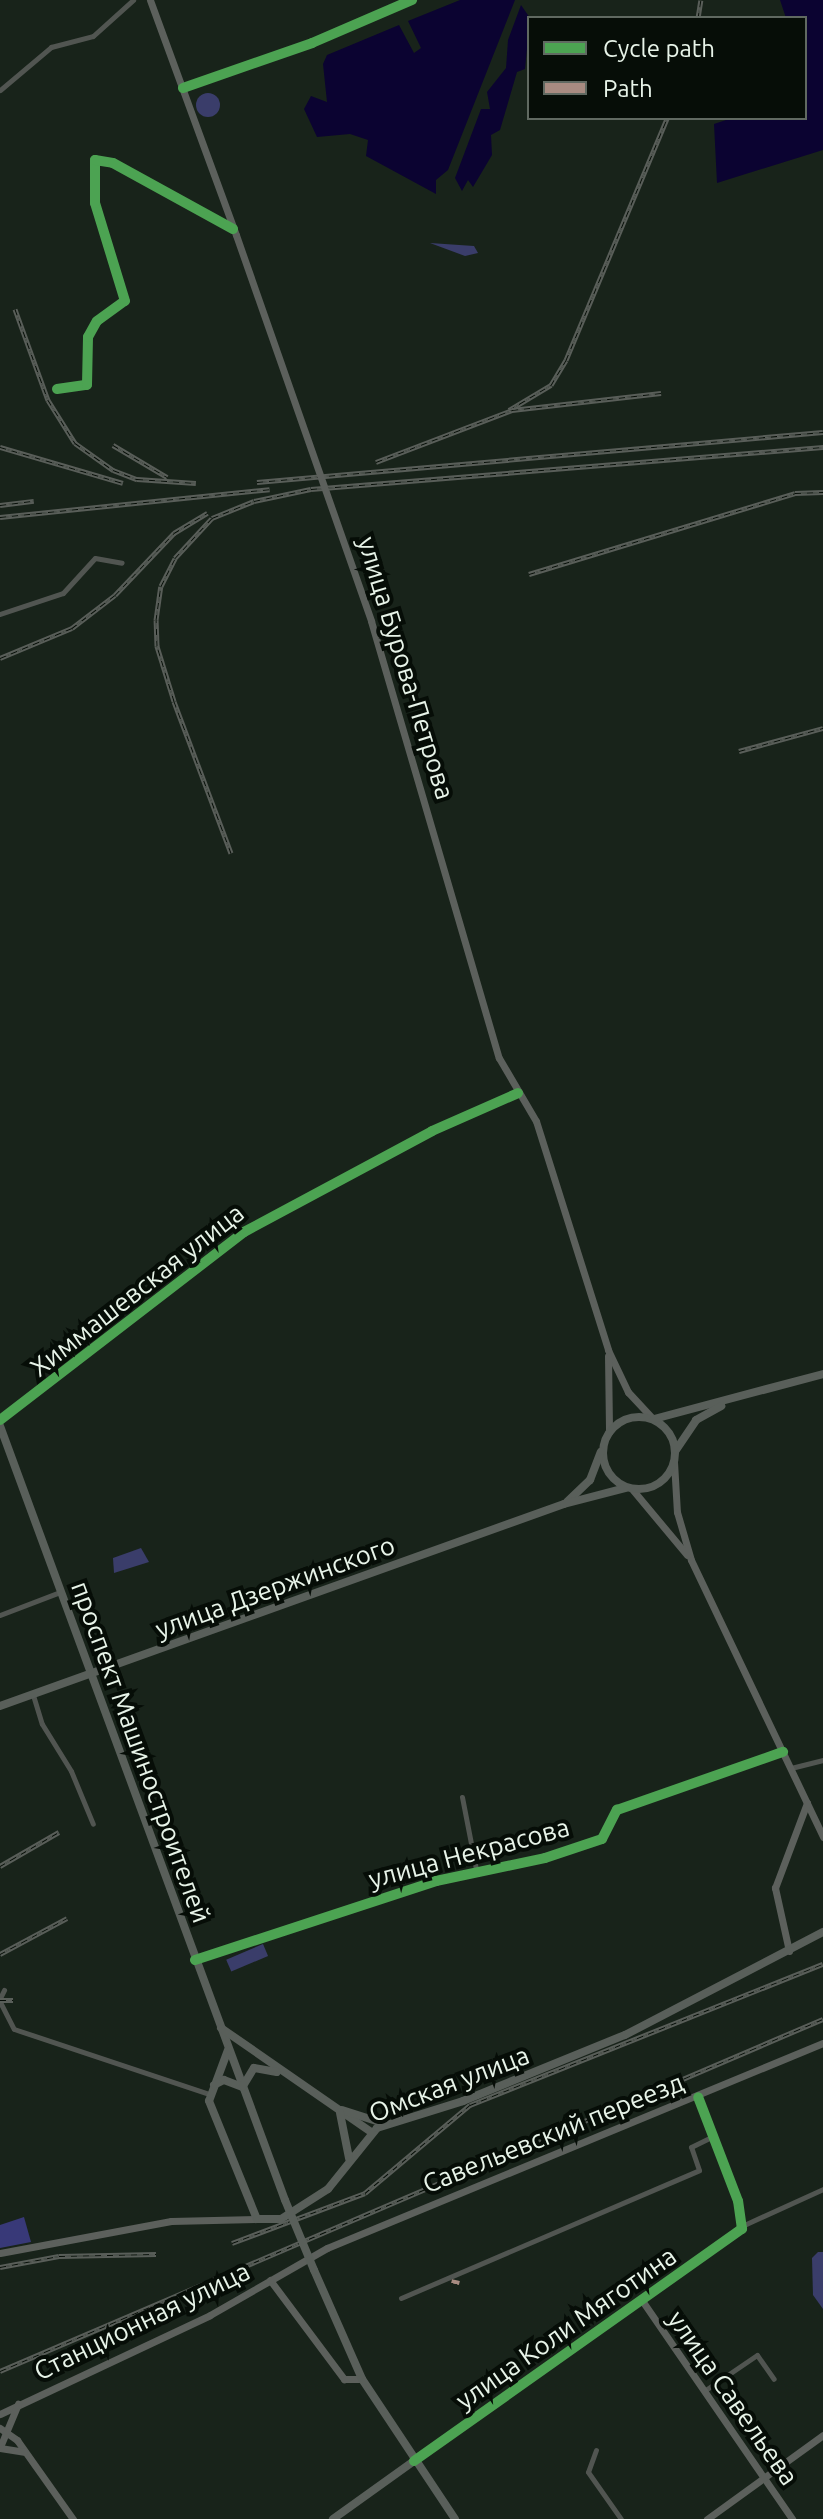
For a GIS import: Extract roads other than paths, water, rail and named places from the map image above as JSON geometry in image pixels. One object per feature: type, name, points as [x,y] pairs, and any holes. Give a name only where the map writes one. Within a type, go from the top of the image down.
[{"type":"main road","name":"улица Бурова-Петрова","points":[[150,0],[371,621],[493,1040],[541,1134],[608,1350],[628,1392],[652,1419]]},
{"type":"main road","name":"Химмашевская улица","points":[[0,1423],[244,1232],[432,1131],[518,1093]]},
{"type":"main road","name":"улица Бурова-Петрова","points":[[608,1350],[609,1432]]},
{"type":"main road","points":[[691,1560],[629,1488],[607,1469],[604,1444],[609,1432],[630,1418],[652,1419],[823,1374]]},
{"type":"main road","points":[[728,1401],[696,1420],[676,1450],[677,1512],[691,1560],[823,1837]]},
{"type":"main road","points":[[652,1419],[666,1427],[676,1450]]},
{"type":"main road","name":"проспект Машиностроителей","points":[[0,1423],[219,2026],[314,2270],[362,2379],[455,2519]]},
{"type":"main road","name":"улица Дзержинского","points":[[564,1504],[590,1480],[604,1444]]},
{"type":"main road","points":[[629,1488],[657,1484],[674,1462]]},
{"type":"main road","name":"улица Дзержинского","points":[[0,1706],[564,1504],[629,1488]]},
{"type":"main road","points":[[789,1951],[775,1888],[807,1803]]},
{"type":"main road","points":[[798,1827],[815,1820]]},
{"type":"main road","name":"Омская улица","points":[[0,2253],[171,2221],[281,2219],[299,2212],[328,2189],[371,2132],[387,2124],[463,2101],[625,2035],[823,1932]]},
{"type":"main road","points":[[219,2026],[283,2074],[371,2132]]},
{"type":"main road","name":"Савельевский переезд","points":[[300,2262],[390,2220],[698,2097],[823,2043]]},
{"type":"main road","points":[[228,2050],[211,2090],[257,2219]]},
{"type":"main road","points":[[211,2090],[224,2080],[243,2087],[254,2068],[283,2074]]},
{"type":"main road","points":[[698,2097],[743,2227]]},
{"type":"main road","points":[[338,2109],[387,2124]]},
{"type":"main road","points":[[338,2109],[348,2134],[349,2161]]},
{"type":"main road","name":"улица Коли Мяготина","points":[[333,2519],[743,2227]]},
{"type":"main road","name":"Станционная улица","points":[[0,2414],[19,2402],[207,2317],[300,2262]]},
{"type":"main road","points":[[270,2280],[334,2367],[349,2382],[362,2379]]},
{"type":"main road","name":"улица Савельева","points":[[641,2299],[792,2519]]},
{"type":"main road","points":[[19,2402],[4,2430],[0,2447],[25,2452]]},
{"type":"main road","points":[[4,2430],[25,2452],[73,2519]]},
{"type":"main road","points":[[707,2519],[823,2435]]},
{"type":"street","points":[[0,90],[51,47],[93,36],[133,0]]},
{"type":"street","points":[[183,88],[312,43],[412,0]]},
{"type":"street","points":[[57,389],[87,385],[88,337],[97,321],[125,301],[95,203],[95,160],[113,163],[235,232]]},
{"type":"street","points":[[0,614],[63,593],[95,558],[122,563]]},
{"type":"street","points":[[0,1615],[61,1591]]},
{"type":"street","points":[[33,1695],[42,1724],[71,1771],[93,1824]]},
{"type":"street","name":"улица Некрасова","points":[[195,1960],[476,1869],[545,1858],[602,1839],[617,1810],[783,1752]]},
{"type":"street","points":[[791,1768],[823,1760]]},
{"type":"street","points":[[462,1797],[476,1869]]},
{"type":"street","points":[[4,1990],[0,2000],[14,2029],[211,2090]]},
{"type":"street","points":[[401,2298],[699,2170],[691,2147],[714,2136]]},
{"type":"street","name":"улица Коли Мяготина","points":[[743,2227],[823,2189]]},
{"type":"street","points":[[704,2391],[757,2355],[774,2379]]},
{"type":"street","points":[[596,2450],[588,2472],[621,2519]]},
{"type":"railway","points":[[698,16],[701,0]]},
{"type":"railway","points":[[509,410],[551,385],[566,360],[666,120]]},
{"type":"railway","points":[[15,309],[48,400],[75,443],[113,470],[137,479],[196,483]]},
{"type":"railway","points":[[376,462],[512,410],[661,393]]},
{"type":"railway","points":[[257,482],[823,432]]},
{"type":"railway","points":[[113,445],[167,477]]},
{"type":"railway","points":[[0,447],[123,483]]},
{"type":"railway","points":[[231,853],[174,701],[157,646],[156,620],[161,586],[175,558],[212,518],[254,501],[311,489],[823,447]]},
{"type":"railway","points":[[0,517],[270,489]]},
{"type":"railway","points":[[529,574],[795,493],[823,492]]},
{"type":"railway","points":[[0,505],[34,501]]},
{"type":"railway","points":[[0,658],[72,628],[115,595],[174,533],[207,513]]},
{"type":"railway","points":[[739,751],[823,728]]},
{"type":"railway","points":[[0,1866],[59,1832]]},
{"type":"railway","points":[[0,1954],[67,1918]]},
{"type":"railway","points":[[232,2243],[365,2193],[470,2105],[823,1964]]},
{"type":"railway","points":[[0,2000],[13,2000]]},
{"type":"railway","points":[[0,2371],[823,2019]]},
{"type":"railway","points":[[0,2267],[59,2256],[156,2254]]}]
